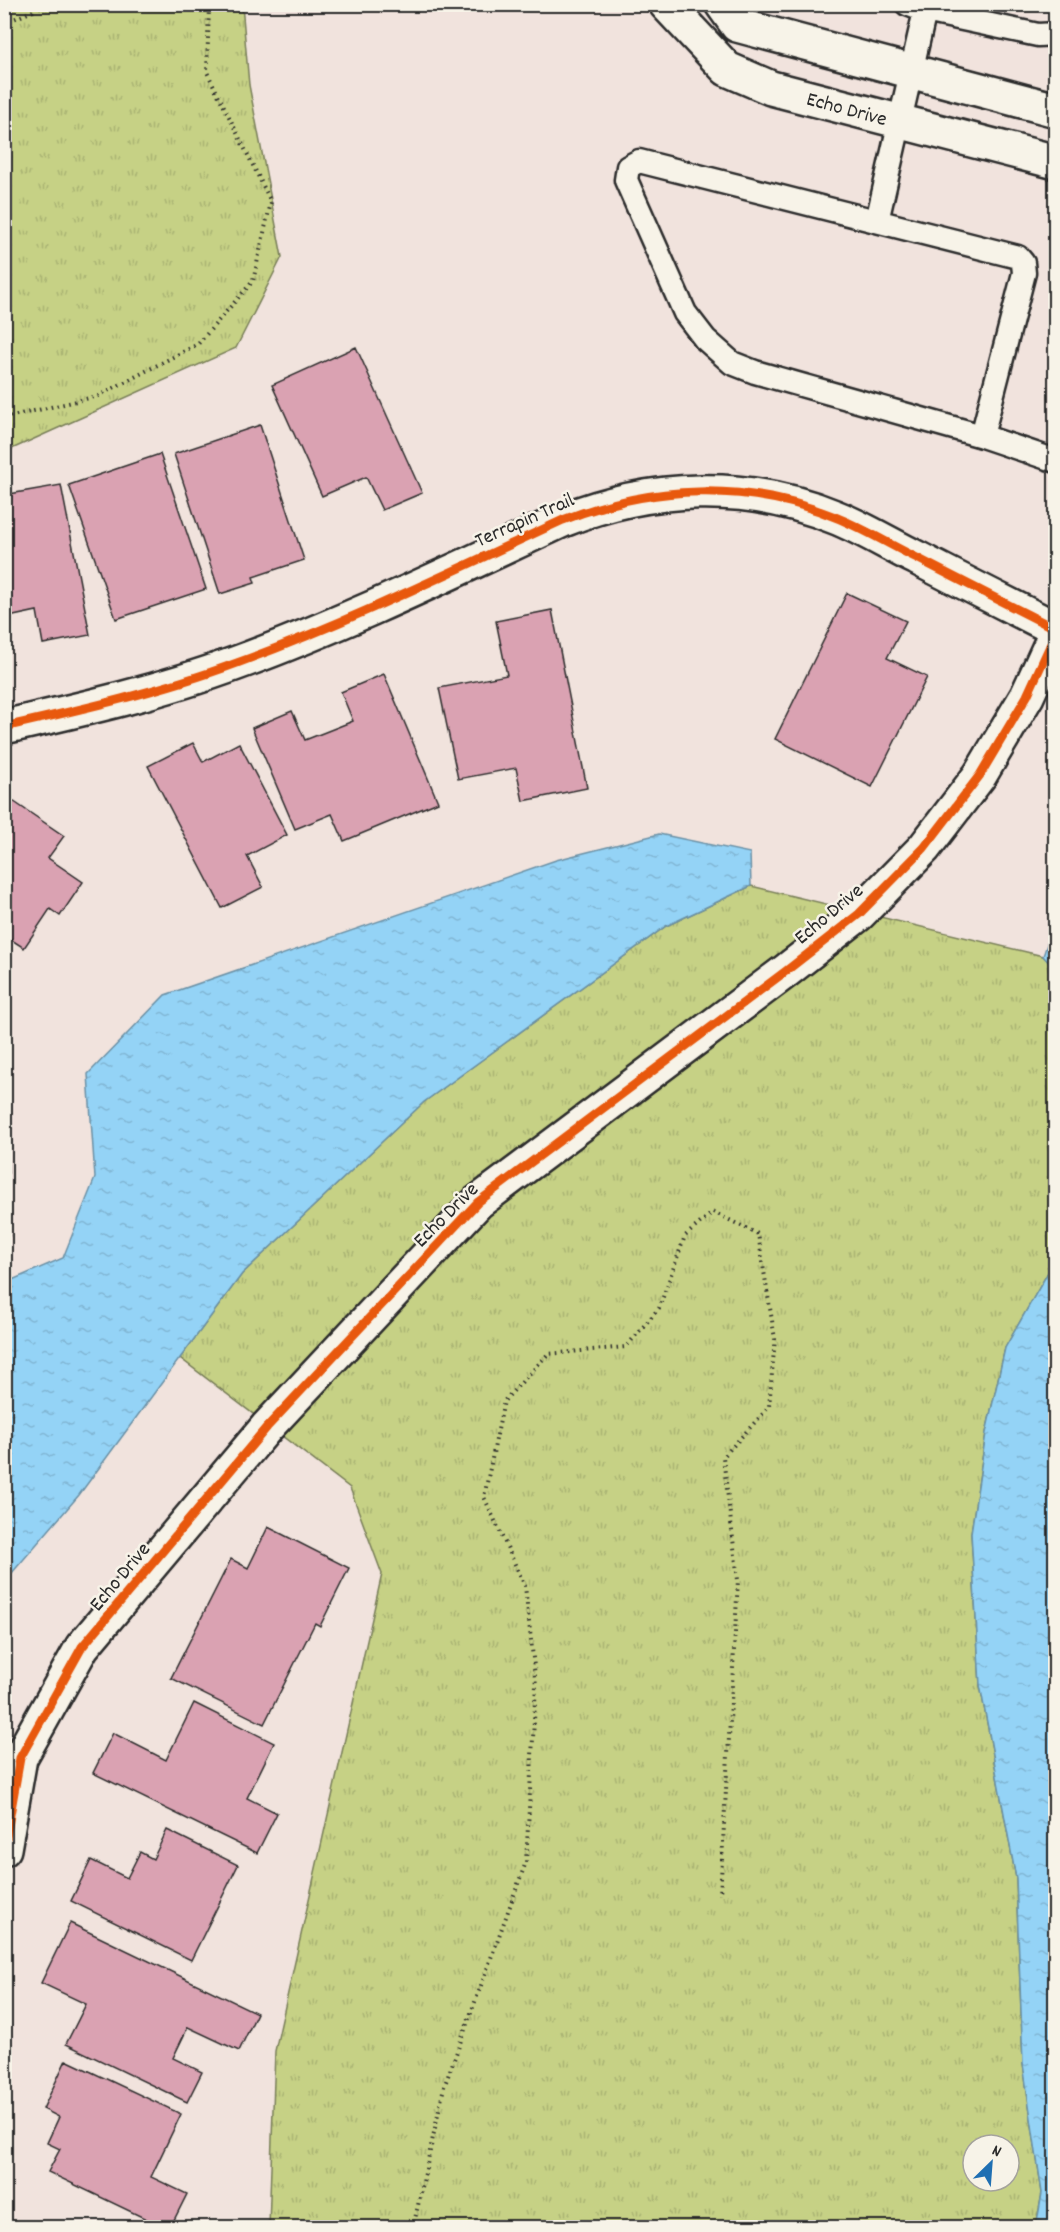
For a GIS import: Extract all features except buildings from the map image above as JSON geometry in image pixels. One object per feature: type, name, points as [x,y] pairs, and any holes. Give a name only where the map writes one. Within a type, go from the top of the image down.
[{"type":"street","name":"Echo Drive","points":[[666,4],[727,69],[771,88],[1056,162]]},
{"type":"street","points":[[722,4],[737,25],[1056,110]]},
{"type":"street","name":"Terrapin Trail","points":[[4,727],[114,701],[236,663],[355,616],[589,509],[654,494],[699,490],[727,492],[782,500],[835,517],[1056,631]]},
{"type":"street","name":"Echo Drive","points":[[4,1849],[20,1758],[82,1647],[267,1427],[478,1202],[859,914],[924,848],[980,775],[1027,696],[1056,631]]},
{"type":"lane","points":[[877,221],[913,72],[916,8],[1038,35],[1056,34]]},
{"type":"lane","points":[[982,436],[1024,273],[1023,263],[1018,257],[639,161],[628,168],[626,180],[685,313],[705,339],[732,363],[755,372],[982,436],[1056,461]]},
{"type":"path","points":[[4,23],[33,11],[38,4]]},
{"type":"path","points":[[4,418],[98,396],[198,344],[253,281],[271,202],[207,72],[209,4]]},
{"type":"path","points":[[413,2228],[444,2087],[526,1862],[536,1685],[525,1586],[484,1497],[504,1401],[548,1354],[626,1347],[659,1308],[685,1236],[713,1212],[758,1234],[775,1339],[769,1407],[723,1457],[738,1580],[720,1895]]},
{"type":"green space","points":[[4,5],[242,5],[249,85],[282,257],[236,348],[5,452]]},
{"type":"green space","points":[[751,886],[1043,956],[1056,969],[1055,1260],[1005,1348],[986,1433],[971,1533],[980,1685],[1016,1878],[1023,2064],[1042,2193],[1036,2227],[269,2227],[275,2051],[382,1574],[350,1488],[180,1358],[242,1274],[424,1102],[666,926]]},
{"type":"water","points":[[659,834],[750,853],[751,886],[666,926],[424,1102],[242,1274],[79,1495],[5,1581],[5,1283],[63,1258],[95,1178],[88,1074],[165,995],[556,860]]},
{"type":"water","points":[[1055,921],[1056,969],[1043,956]]},
{"type":"water","points":[[1055,1260],[1056,2227],[1036,2228],[1042,2193],[1023,2064],[1016,1878],[980,1685],[971,1533],[986,1433],[1005,1348]]},
{"type":"cycle path","points":[[4,727],[122,699],[209,673],[361,613],[563,520],[596,508],[665,494],[733,493],[768,497],[802,505],[856,526],[1056,629]]},
{"type":"cycle path","points":[[4,1849],[20,1758],[82,1647],[267,1427],[478,1202],[859,914],[924,848],[980,775],[1027,696],[1056,633]]}]
